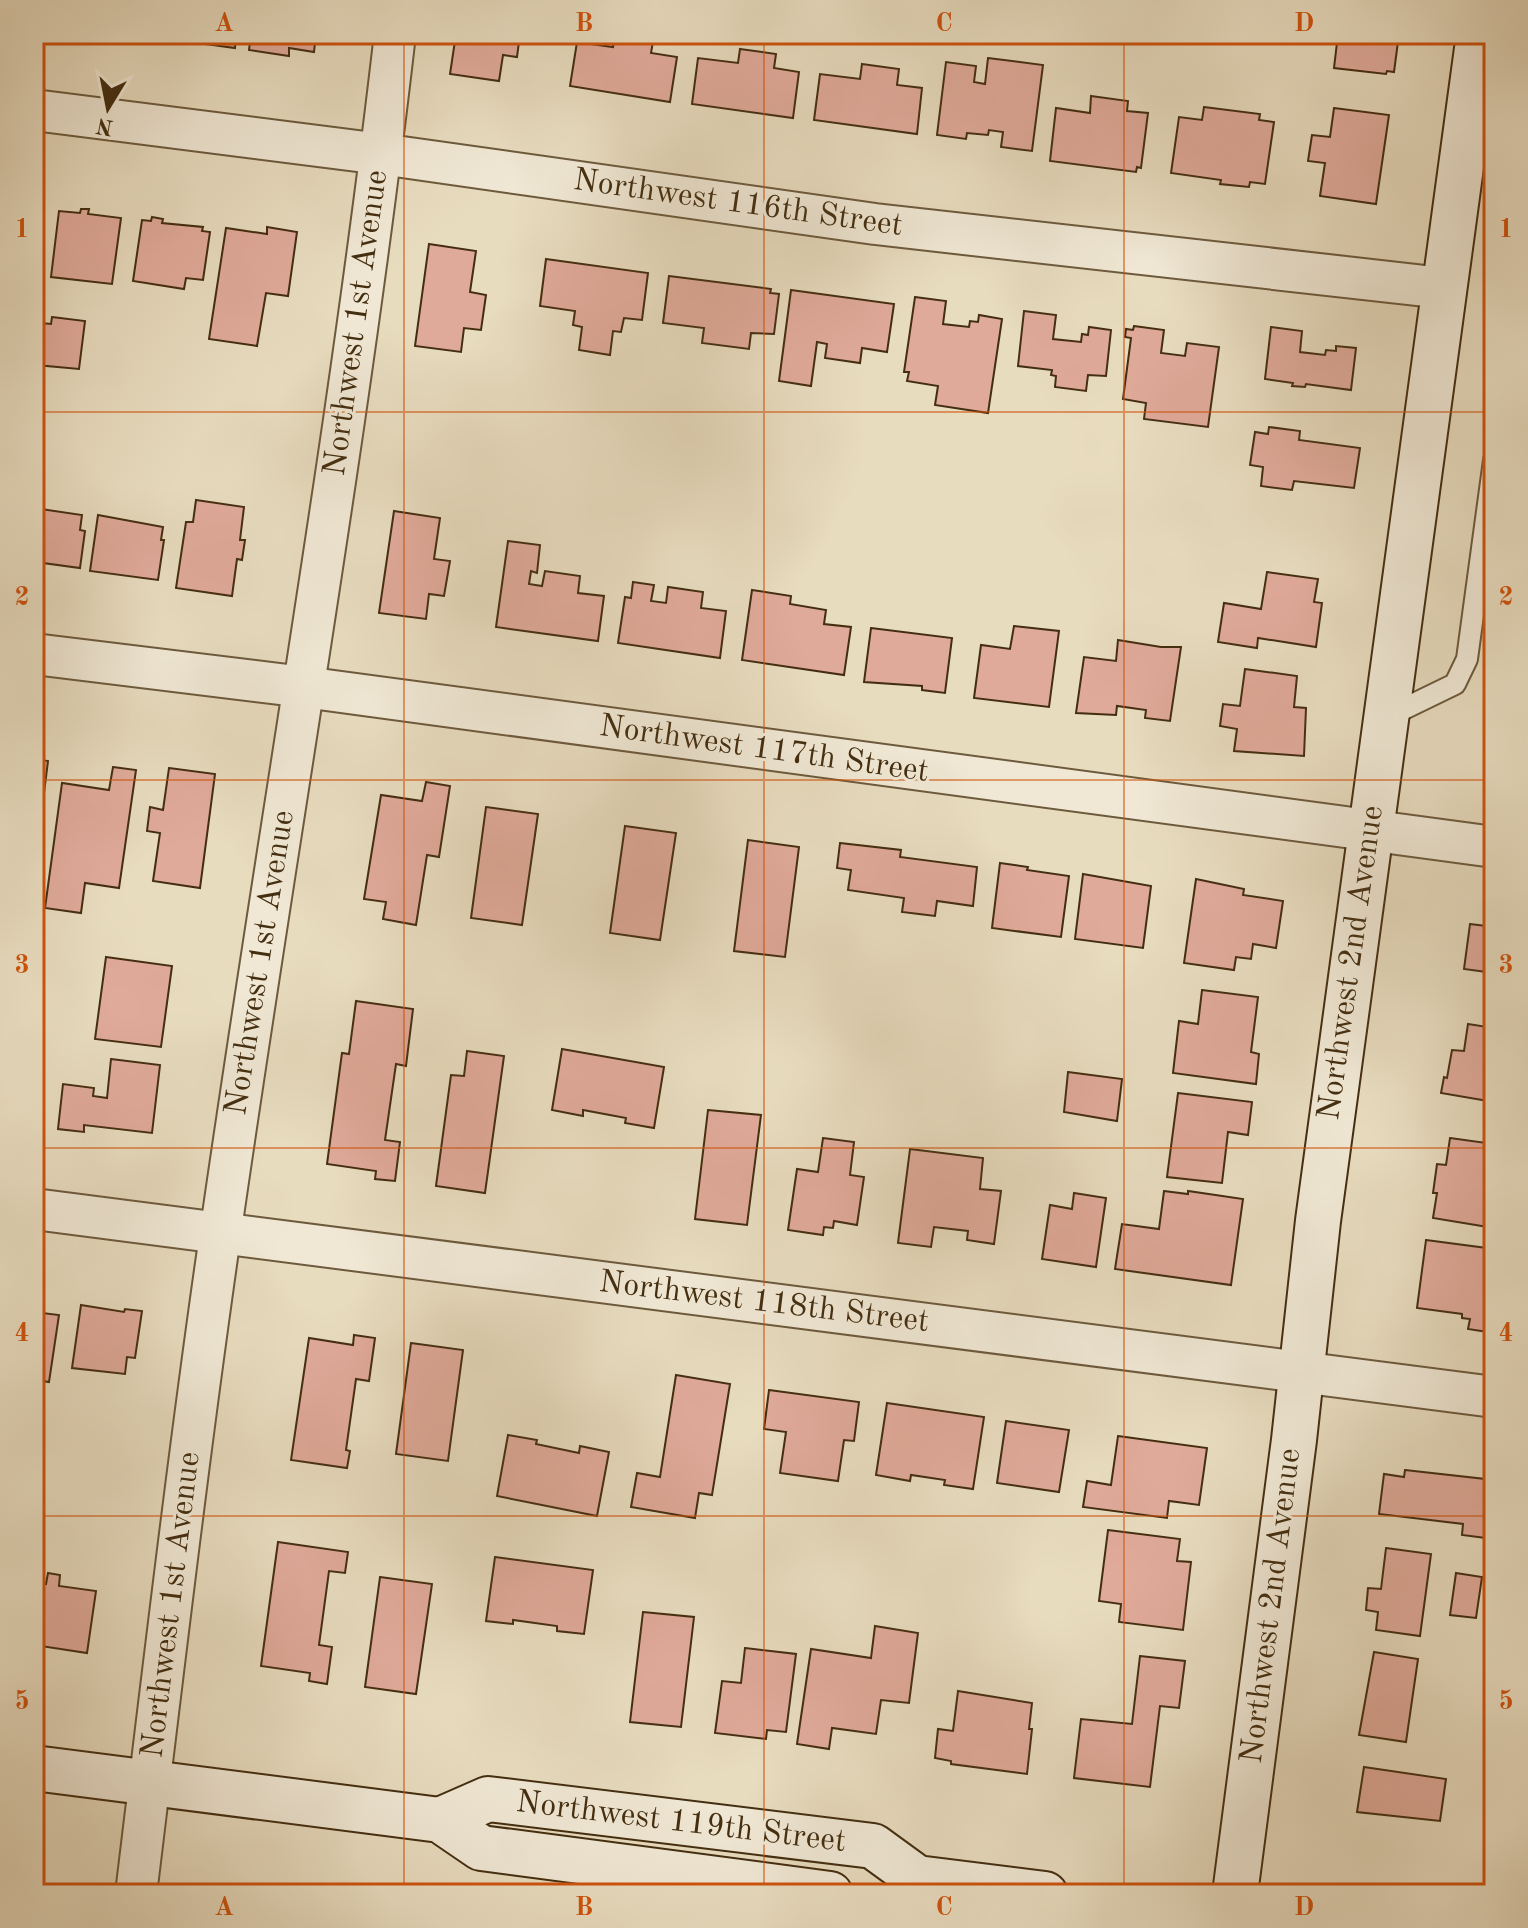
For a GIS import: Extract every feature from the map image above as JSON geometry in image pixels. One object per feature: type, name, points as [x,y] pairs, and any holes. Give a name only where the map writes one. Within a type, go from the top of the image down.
[{"type":"street","name":"Northwest 1st Avenue","points":[[136,1894],[220,1232],[304,687],[381,154],[395,34]]},
{"type":"street","name":"Northwest 2nd Avenue","points":[[1235,1894],[1370,832],[1479,34]]},
{"type":"street","name":"Northwest 116th Street","points":[[34,110],[381,154],[875,224],[1443,288]]},
{"type":"street","name":"Northwest 117th Street","points":[[34,654],[304,687],[1494,847]]},
{"type":"street","name":"Northwest 118th Street","points":[[34,1209],[1494,1397]]},
{"type":"street","name":"Northwest 119th Street","points":[[34,1768],[440,1820],[481,1848],[830,1894]]},
{"type":"street","name":"Northwest 119th Street","points":[[440,1820],[488,1799],[873,1846],[898,1886],[1045,1894]]},
{"type":"lane","points":[[1385,718],[1455,684],[1467,659],[1494,460]]},
{"type":"building","points":[[184,34],[236,34],[235,48],[183,41]]},
{"type":"building","points":[[251,34],[316,34],[314,52],[289,48],[289,56],[249,50]]},
{"type":"building","points":[[456,34],[520,34],[517,57],[503,55],[499,81],[450,74]]},
{"type":"building","points":[[615,34],[654,36],[651,53],[677,57],[670,102],[570,86],[577,42],[613,47]]},
{"type":"building","points":[[1338,34],[1399,34],[1394,72],[1387,71],[1386,74],[1334,68]]},
{"type":"building","points":[[740,49],[776,54],[774,68],[799,72],[793,118],[692,104],[698,58],[738,63]]},
{"type":"building","points":[[988,58],[1043,65],[1032,151],[1001,147],[1003,132],[989,130],[988,135],[967,133],[966,139],[937,135],[946,62],[976,66],[974,82],[985,84]]},
{"type":"building","points":[[862,64],[899,69],[897,85],[922,88],[917,134],[814,120],[820,74],[860,79]]},
{"type":"building","points":[[1091,96],[1128,101],[1127,111],[1148,113],[1141,168],[1137,167],[1136,172],[1050,161],[1056,108],[1090,113]]},
{"type":"building","points":[[1204,107],[1260,114],[1259,120],[1274,122],[1265,184],[1250,182],[1249,187],[1220,184],[1221,180],[1171,173],[1179,117],[1202,120]]},
{"type":"building","points":[[1334,108],[1389,115],[1376,204],[1320,196],[1325,163],[1308,161],[1312,135],[1330,137]]},
{"type":"building","points":[[81,209],[89,209],[88,214],[121,218],[112,284],[51,277],[59,211],[80,213]]},
{"type":"building","points":[[152,217],[163,219],[162,223],[203,227],[202,231],[210,232],[203,280],[186,278],[184,289],[133,281],[142,220],[151,221]]},
{"type":"building","points":[[267,227],[297,232],[288,296],[266,293],[257,346],[209,339],[226,228],[267,234]]},
{"type":"building","points":[[429,244],[476,251],[470,292],[486,295],[481,330],[464,328],[461,352],[415,346]]},
{"type":"building","points":[[546,259],[648,273],[642,320],[624,318],[621,332],[613,331],[610,355],[579,350],[582,327],[573,325],[575,311],[540,306]]},
{"type":"building","points":[[669,276],[771,289],[770,293],[779,294],[774,334],[751,333],[749,349],[702,343],[704,328],[663,323]]},
{"type":"building","points":[[791,290],[894,304],[887,352],[862,348],[860,363],[825,358],[827,344],[817,342],[811,386],[779,381]]},
{"type":"building","points":[[915,297],[946,301],[943,324],[969,327],[970,321],[978,322],[979,315],[1002,319],[988,413],[935,405],[938,386],[907,381],[909,372],[904,372]]},
{"type":"building","points":[[1024,311],[1056,315],[1053,339],[1081,342],[1082,334],[1088,335],[1089,327],[1111,330],[1106,376],[1088,375],[1086,391],[1055,387],[1056,376],[1051,375],[1052,370],[1018,366]]},
{"type":"building","points":[[52,317],[85,321],[79,369],[36,365],[41,323],[51,324]]},
{"type":"building","points":[[1134,326],[1164,330],[1161,353],[1185,356],[1187,343],[1219,347],[1208,427],[1144,419],[1146,403],[1123,399],[1131,338],[1125,337],[1126,329],[1133,330]]},
{"type":"building","points":[[1271,327],[1302,331],[1300,352],[1325,355],[1326,350],[1336,351],[1336,346],[1356,348],[1351,390],[1306,384],[1305,387],[1292,386],[1293,383],[1265,379]]},
{"type":"building","points":[[1269,427],[1300,431],[1299,440],[1360,448],[1354,488],[1294,481],[1292,490],[1261,486],[1263,467],[1250,465],[1255,432],[1268,434]]},
{"type":"building","points":[[196,500],[244,507],[240,540],[245,540],[242,560],[237,559],[232,596],[176,588],[186,522],[193,522]]},
{"type":"building","points":[[34,508],[82,515],[80,530],[85,531],[80,568],[36,562]]},
{"type":"building","points":[[394,511],[440,518],[434,559],[450,561],[444,596],[429,594],[426,619],[379,613]]},
{"type":"building","points":[[98,515],[163,527],[158,580],[90,571]]},
{"type":"building","points":[[508,541],[540,545],[537,573],[531,571],[529,584],[542,586],[545,571],[580,576],[578,593],[604,596],[598,641],[496,627]]},
{"type":"building","points":[[1267,572],[1318,579],[1314,602],[1322,603],[1316,647],[1258,638],[1257,648],[1218,642],[1224,603],[1261,609]]},
{"type":"building","points":[[633,582],[654,585],[651,601],[666,603],[668,587],[703,592],[701,608],[726,611],[720,658],[618,643],[625,597],[631,598]]},
{"type":"building","points":[[752,590],[791,596],[790,604],[826,610],[824,624],[851,627],[844,675],[742,660]]},
{"type":"building","points":[[1014,626],[1059,631],[1049,707],[974,698],[981,645],[1010,649]]},
{"type":"building","points":[[871,628],[952,638],[945,693],[922,690],[922,686],[864,682]]},
{"type":"building","points":[[1118,640],[1181,647],[1170,721],[1145,718],[1146,710],[1117,706],[1116,715],[1076,713],[1084,657],[1116,661]]},
{"type":"building","points":[[1245,669],[1297,676],[1294,707],[1306,708],[1304,756],[1234,751],[1237,729],[1220,726],[1223,704],[1240,706]]},
{"type":"building","points":[[34,759],[48,761],[41,817],[34,816]]},
{"type":"building","points":[[113,767],[136,770],[119,888],[85,883],[81,913],[45,908],[62,783],[109,790]]},
{"type":"building","points":[[169,768],[215,774],[200,888],[153,881],[160,833],[147,831],[150,807],[163,810]]},
{"type":"building","points":[[426,782],[450,786],[439,857],[427,855],[416,925],[383,919],[386,902],[364,899],[381,795],[422,801]]},
{"type":"building","points":[[486,807],[538,814],[522,925],[471,918]]},
{"type":"building","points":[[625,826],[676,833],[660,940],[610,933]]},
{"type":"building","points":[[748,840],[799,847],[785,957],[734,951]]},
{"type":"building","points":[[840,843],[901,850],[900,857],[977,867],[973,906],[937,901],[935,916],[902,912],[904,898],[848,890],[851,870],[837,868]]},
{"type":"building","points":[[1000,863],[1069,876],[1061,937],[992,928]]},
{"type":"building","points":[[1083,874],[1151,886],[1143,948],[1075,939]]},
{"type":"building","points":[[1196,879],[1244,889],[1243,895],[1283,901],[1276,948],[1253,944],[1251,959],[1236,957],[1234,970],[1184,963]]},
{"type":"building","points":[[1470,924],[1494,927],[1494,973],[1464,969]]},
{"type":"building","points":[[106,957],[172,966],[161,1047],[95,1039]]},
{"type":"building","points":[[1202,990],[1258,997],[1251,1052],[1259,1054],[1256,1084],[1173,1073],[1179,1021],[1198,1024]]},
{"type":"building","points":[[356,1001],[413,1009],[406,1066],[396,1064],[385,1140],[400,1142],[395,1181],[375,1179],[376,1171],[327,1164],[342,1053],[349,1054]]},
{"type":"building","points":[[1468,1024],[1494,1028],[1494,1102],[1441,1093],[1452,1050],[1464,1051]]},
{"type":"building","points":[[562,1049],[664,1067],[654,1128],[625,1123],[626,1118],[583,1110],[583,1116],[552,1110]]},
{"type":"building","points":[[467,1051],[504,1056],[485,1193],[436,1186],[451,1075],[464,1076]]},
{"type":"building","points":[[111,1059],[160,1065],[152,1133],[84,1125],[84,1132],[58,1129],[63,1084],[94,1088],[93,1096],[107,1098]]},
{"type":"building","points":[[1068,1072],[1122,1079],[1117,1121],[1064,1112]]},
{"type":"building","points":[[1178,1093],[1252,1102],[1248,1135],[1228,1132],[1222,1183],[1167,1177]]},
{"type":"building","points":[[708,1110],[761,1115],[747,1225],[695,1219]]},
{"type":"building","points":[[823,1138],[854,1142],[850,1175],[864,1177],[857,1225],[834,1221],[833,1228],[824,1227],[823,1235],[788,1230],[797,1169],[818,1172]]},
{"type":"building","points":[[1450,1138],[1494,1144],[1494,1228],[1433,1218],[1437,1164],[1446,1165]]},
{"type":"building","points":[[910,1149],[983,1158],[980,1189],[1001,1191],[994,1244],[967,1240],[968,1231],[934,1227],[931,1247],[898,1243]]},
{"type":"building","points":[[1164,1191],[1188,1194],[1188,1191],[1243,1199],[1231,1285],[1115,1269],[1122,1224],[1159,1229]]},
{"type":"building","points":[[1074,1193],[1106,1198],[1096,1267],[1042,1259],[1050,1205],[1072,1209]]},
{"type":"building","points":[[1426,1240],[1494,1249],[1494,1333],[1468,1329],[1470,1319],[1462,1318],[1462,1314],[1417,1308]]},
{"type":"building","points":[[81,1305],[124,1312],[125,1309],[142,1311],[135,1358],[127,1357],[125,1374],[72,1368]]},
{"type":"building","points":[[34,1312],[59,1315],[49,1382],[36,1380],[34,1393]]},
{"type":"building","points":[[354,1335],[375,1338],[369,1381],[356,1379],[346,1450],[350,1451],[347,1468],[291,1460],[309,1338],[353,1345]]},
{"type":"building","points":[[411,1343],[463,1350],[448,1461],[396,1454]]},
{"type":"building","points":[[676,1375],[730,1384],[712,1495],[699,1493],[695,1518],[631,1507],[637,1473],[660,1477]]},
{"type":"building","points":[[769,1390],[859,1402],[854,1441],[844,1440],[838,1481],[780,1473],[786,1432],[764,1429]]},
{"type":"building","points":[[887,1403],[984,1417],[973,1489],[944,1485],[945,1480],[911,1475],[910,1481],[876,1475]]},
{"type":"building","points":[[1006,1421],[1069,1430],[1059,1492],[997,1483]]},
{"type":"building","points":[[508,1435],[579,1453],[580,1446],[609,1452],[597,1516],[497,1496]]},
{"type":"building","points":[[1118,1436],[1207,1448],[1199,1505],[1169,1501],[1167,1518],[1083,1507],[1087,1481],[1111,1485]]},
{"type":"building","points":[[1405,1470],[1494,1480],[1494,1539],[1462,1535],[1463,1524],[1379,1514],[1384,1474],[1404,1477]]},
{"type":"building","points":[[1108,1530],[1180,1539],[1177,1561],[1191,1562],[1183,1630],[1119,1622],[1121,1604],[1099,1601]]},
{"type":"building","points":[[278,1542],[348,1552],[345,1573],[329,1571],[319,1645],[332,1647],[327,1684],[309,1681],[310,1673],[261,1666]]},
{"type":"building","points":[[1386,1548],[1431,1554],[1420,1636],[1376,1630],[1378,1612],[1366,1610],[1368,1588],[1381,1589]]},
{"type":"building","points":[[495,1557],[593,1570],[584,1634],[557,1631],[557,1626],[513,1620],[513,1624],[486,1621]]},
{"type":"building","points":[[48,1573],[60,1575],[59,1586],[96,1591],[87,1653],[34,1645],[34,1582],[46,1584]]},
{"type":"building","points":[[1456,1573],[1482,1577],[1476,1618],[1450,1615]]},
{"type":"building","points":[[380,1577],[432,1584],[416,1694],[365,1687]]},
{"type":"building","points":[[643,1612],[694,1617],[681,1727],[630,1722]]},
{"type":"building","points":[[875,1626],[918,1633],[909,1703],[881,1700],[876,1734],[832,1728],[829,1749],[797,1744],[811,1649],[871,1658]]},
{"type":"building","points":[[745,1648],[796,1654],[786,1732],[767,1730],[766,1739],[715,1733],[722,1681],[741,1683]]},
{"type":"building","points":[[1374,1652],[1418,1659],[1406,1742],[1359,1735]]},
{"type":"building","points":[[1140,1656],[1185,1661],[1179,1708],[1160,1706],[1150,1787],[1074,1778],[1081,1719],[1132,1724]]},
{"type":"building","points":[[958,1691],[1032,1703],[1027,1774],[951,1764],[951,1761],[935,1758],[938,1729],[953,1731]]},
{"type":"building","points":[[1364,1767],[1446,1779],[1440,1821],[1357,1812]]}]
